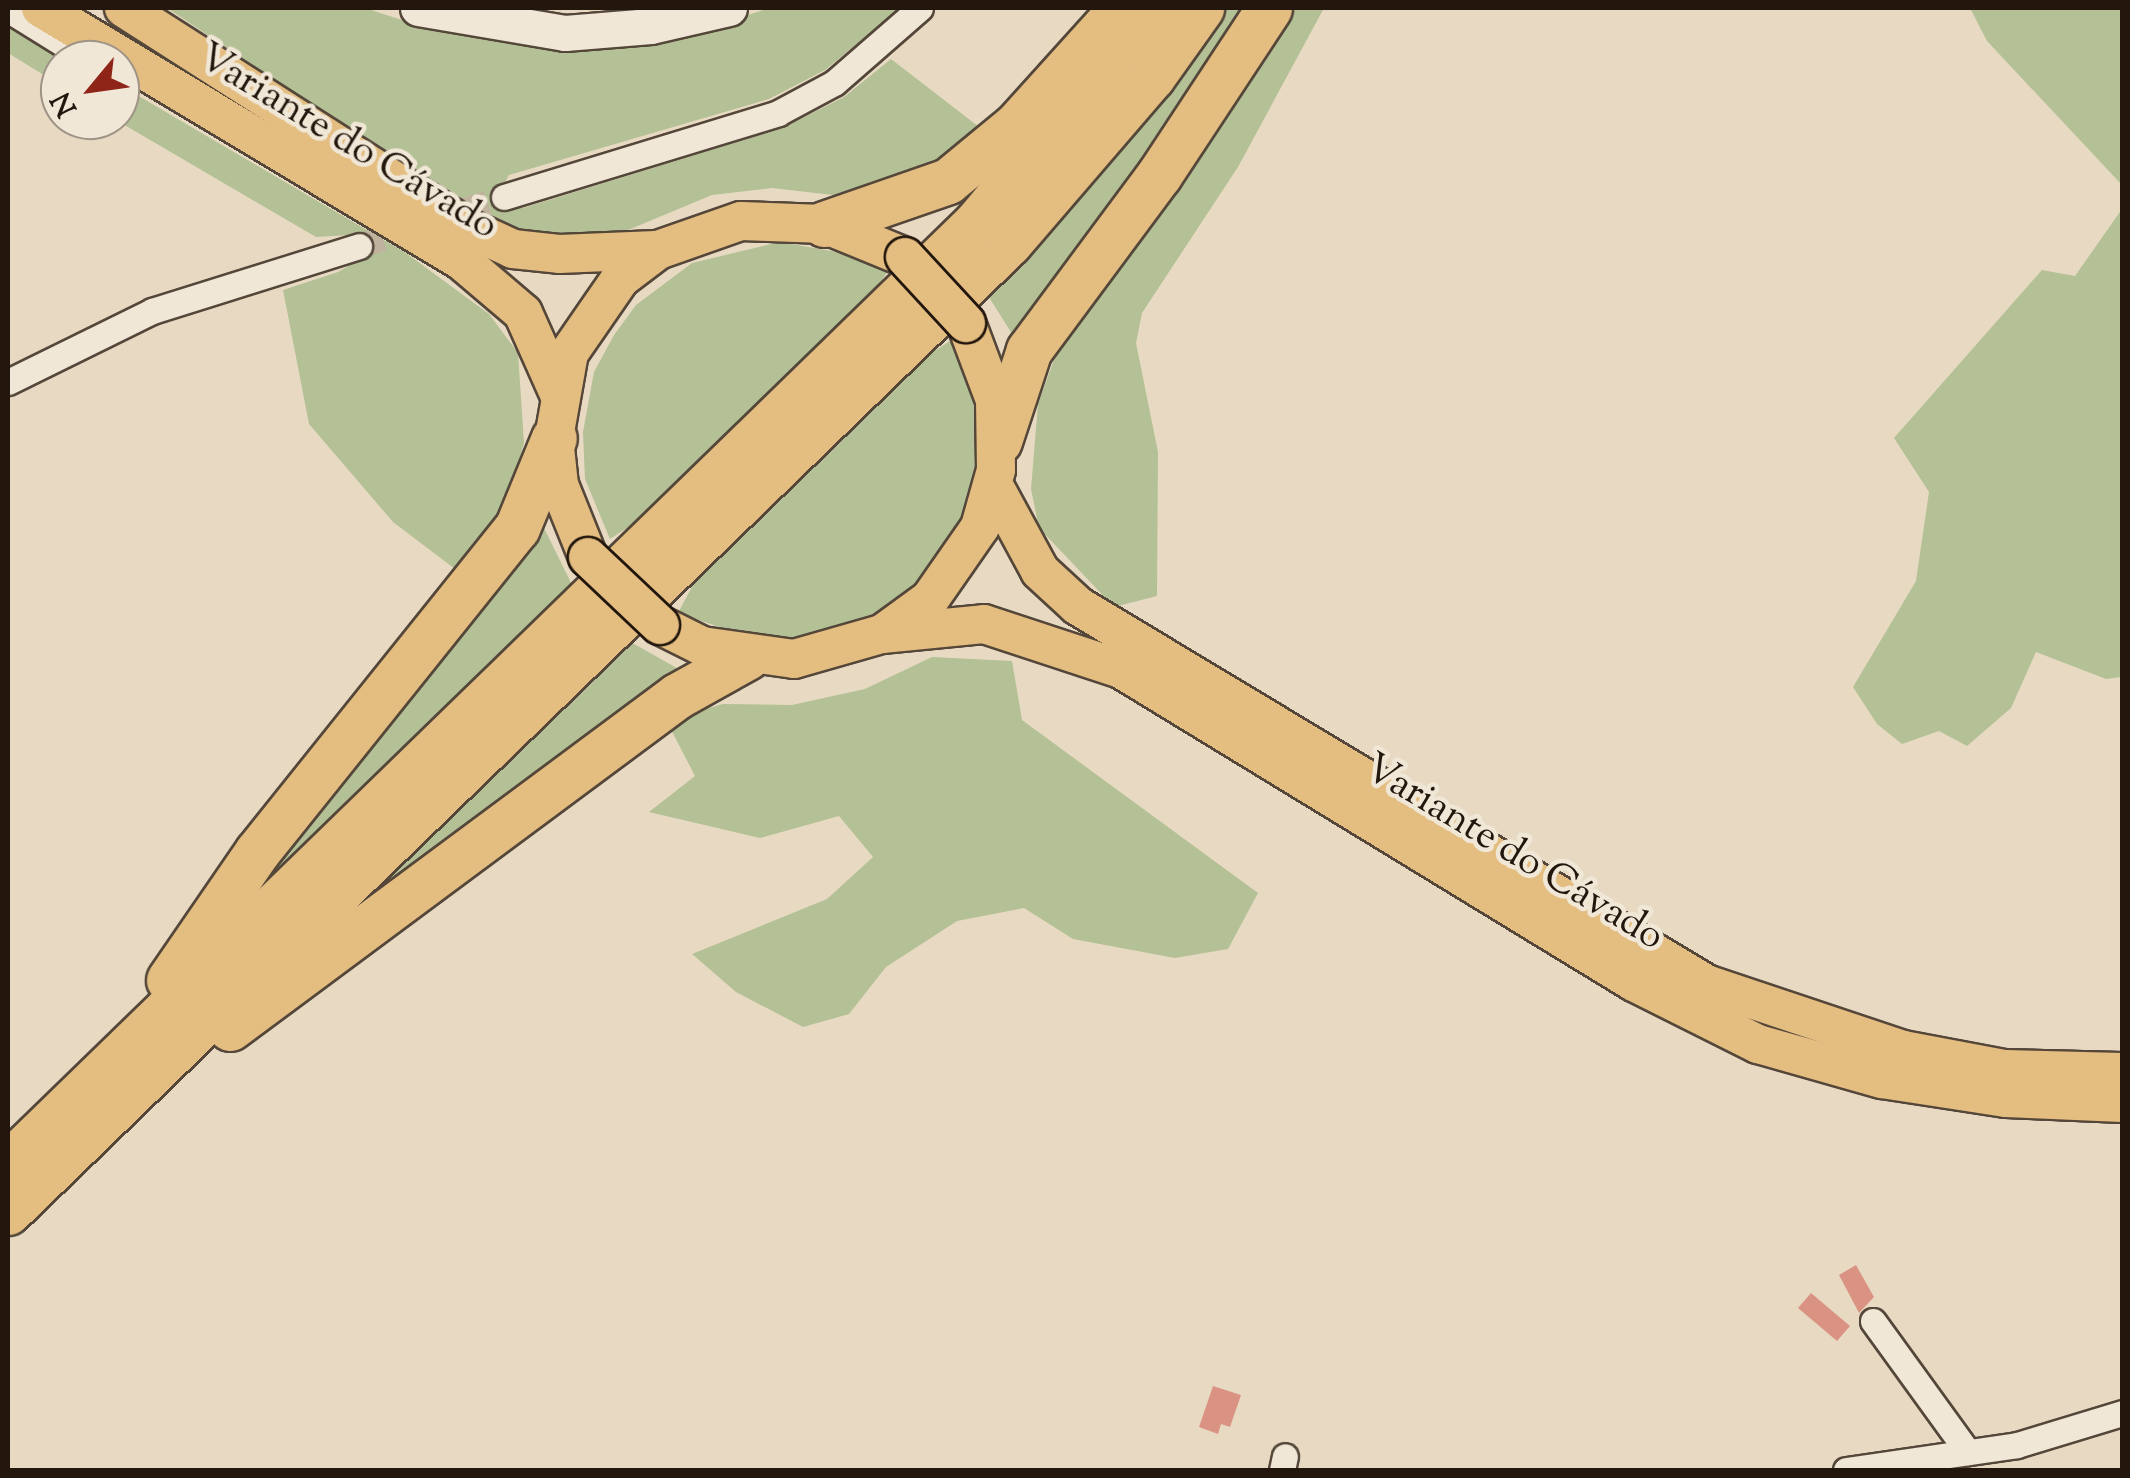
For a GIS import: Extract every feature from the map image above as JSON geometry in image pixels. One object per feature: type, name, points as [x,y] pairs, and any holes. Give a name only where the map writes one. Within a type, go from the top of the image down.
[{"type":"highway","points":[[824,224],[906,200],[982,156],[1120,8]]},
{"type":"highway","points":[[8,1164],[976,223],[1156,8]]},
{"type":"highway","points":[[8,1212],[1008,242],[1152,77],[1201,8]]},
{"type":"highway","points":[[996,462],[1029,350],[1159,175],[1269,8]]},
{"type":"highway","points":[[8,1144],[172,975],[257,852],[517,528],[557,417]]},
{"type":"highway","points":[[8,1232],[214,1038],[677,696],[747,657]]},
{"type":"main road","name":"Variante do Cávado","points":[[41,8],[462,261],[523,313],[557,417]]},
{"type":"main road","name":"Variante do Cávado","points":[[124,8],[499,242],[582,256],[658,250]]},
{"type":"main road","points":[[741,222],[824,224],[906,257],[966,324],[984,360],[996,462],[980,527],[950,577],[882,634],[839,651],[747,657],[660,625],[588,557],[559,485],[557,417],[569,354],[589,317],[658,250],[741,222]]},
{"type":"main road","name":"Variante do Cávado","points":[[996,462],[1040,571],[1078,606],[1690,976],[1794,1020],[1904,1050],[2005,1069],[2122,1072]]},
{"type":"main road","name":"Variante do Cávado","points":[[882,634],[984,624],[1121,668],[1634,982],[1758,1044],[1882,1079],[2006,1098],[2122,1103]]},
{"type":"street","points":[[15,8],[69,40]]},
{"type":"street","points":[[418,8],[565,32],[651,26],[728,8]]},
{"type":"street","points":[[504,197],[778,113],[834,83],[920,8]]},
{"type":"street","points":[[140,76],[165,84]]},
{"type":"street","points":[[8,382],[152,310],[359,246]]},
{"type":"street","points":[[1873,1321],[1968,1452]]},
{"type":"street","points":[[1846,1470],[1968,1452],[2122,1413]]},
{"type":"green space","points":[[167,8],[365,8],[414,24],[717,25],[769,8],[900,8],[825,70],[769,99],[509,175],[503,186],[512,206],[523,208],[783,128],[844,97],[891,59],[983,130],[949,158],[850,197],[772,188],[712,195],[628,230],[551,237],[501,225],[441,190]]},
{"type":"green space","points":[[1224,8],[1248,8],[1197,94],[1014,337],[987,294],[1170,85]]},
{"type":"green space","points":[[1296,8],[1324,8],[1238,167],[1142,313],[1136,343],[1158,452],[1157,596],[1114,607],[1039,528],[1031,489],[1038,404],[1060,343],[1184,183]]},
{"type":"green space","points":[[1970,8],[2122,8],[2122,185],[1987,41]]},
{"type":"green space","points":[[8,19],[43,40],[40,40],[40,73],[8,53]]},
{"type":"green space","points":[[140,97],[406,253],[489,314],[518,353],[524,443],[505,507],[459,572],[393,522],[309,424],[283,290],[338,272],[357,261],[359,246],[349,235],[316,237],[140,134]]},
{"type":"green space","points":[[2122,209],[2122,677],[2106,679],[2036,652],[2011,708],[1967,746],[1939,731],[1902,744],[1877,724],[1853,687],[1916,581],[1929,492],[1894,438],[2042,270],[2075,276]]},
{"type":"green space","points":[[780,242],[854,255],[888,271],[861,310],[656,509],[610,539],[585,479],[583,432],[594,372],[614,335],[636,305],[692,263]]},
{"type":"green space","points":[[952,340],[979,410],[982,449],[960,532],[923,586],[849,631],[810,641],[767,643],[678,613],[702,568],[908,367]]},
{"type":"green space","points":[[543,526],[574,589],[220,936],[274,859]]},
{"type":"green space","points":[[629,641],[682,671],[272,986]]},
{"type":"green space","points":[[932,657],[1012,661],[1022,720],[1258,893],[1228,949],[1175,958],[1073,939],[1024,908],[957,921],[886,967],[849,1014],[803,1027],[736,992],[692,954],[827,899],[873,857],[839,816],[760,838],[649,812],[695,776],[666,720],[723,704],[792,705],[865,689]]},
{"type":"building","points":[[1856,1265],[1874,1297],[1859,1313],[1839,1275]]},
{"type":"building","points":[[1811,1293],[1850,1326],[1837,1341],[1798,1308]]},
{"type":"building","points":[[1213,1386],[1241,1395],[1230,1427],[1221,1424],[1218,1434],[1199,1427]]},
{"type":"tunnel","points":[[359,246],[504,197]]}]
